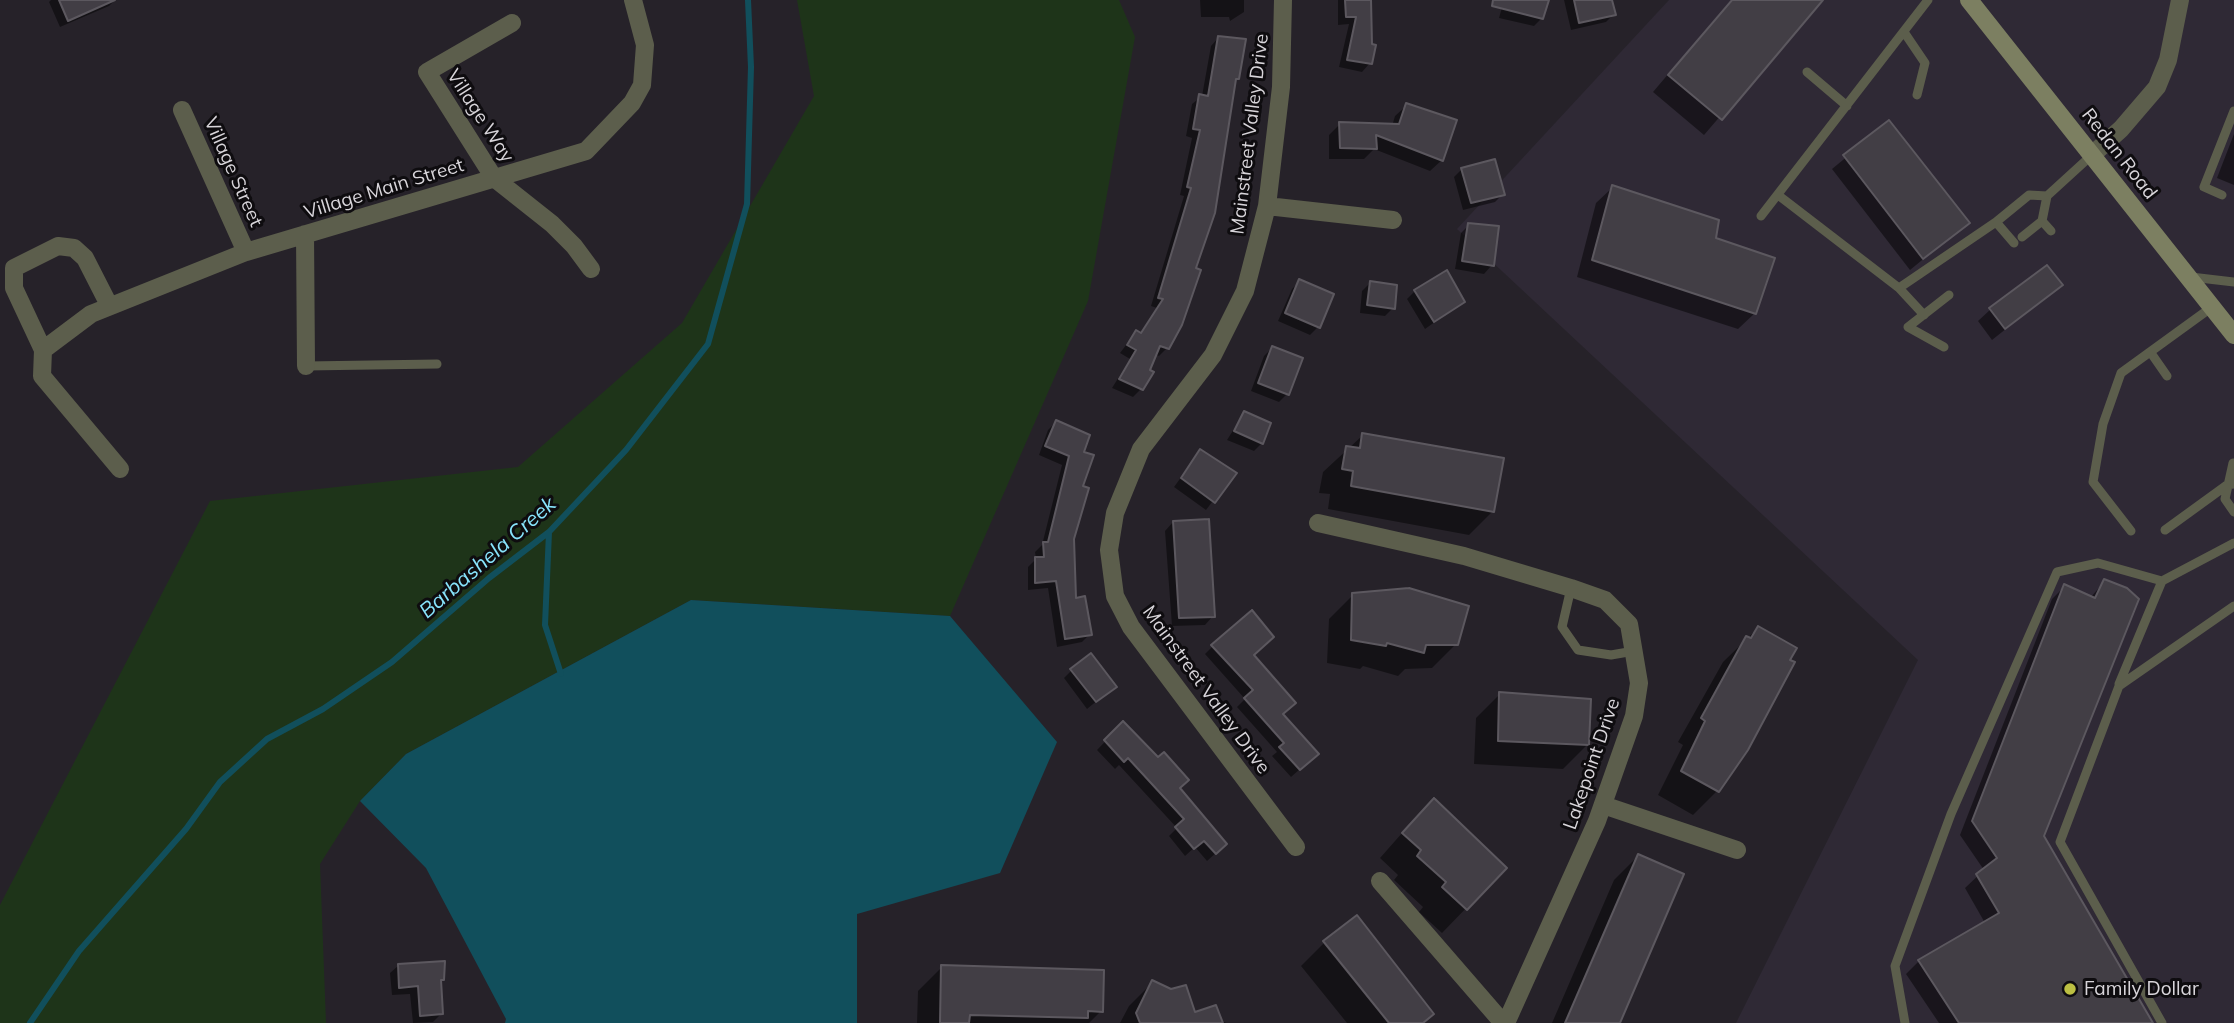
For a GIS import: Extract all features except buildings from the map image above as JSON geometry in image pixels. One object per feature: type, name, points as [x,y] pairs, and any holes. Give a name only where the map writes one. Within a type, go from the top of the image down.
[{"type":"main road","name":"Redan Road","points":[[1969,0],[2233,330]]},
{"type":"street","name":"Village Main Street","points":[[43,350],[91,314],[109,305],[246,252],[586,151],[632,103],[642,85],[645,44],[634,0]]},
{"type":"street","name":"Mainstreet Valley Drive","points":[[1283,0],[1281,87],[1267,206],[1256,256],[1230,325],[1193,385],[1141,449],[1115,513],[1109,550],[1115,596],[1131,627],[1296,847]]},
{"type":"street","points":[[2092,154],[2121,129],[2157,87],[2168,60],[2180,0]]},
{"type":"street","name":"Village Way","points":[[512,23],[427,72],[494,178],[552,224],[574,246],[590,269]]},
{"type":"street","name":"Village Street","points":[[182,110],[246,252]]},
{"type":"street","points":[[1267,206],[1393,220]]},
{"type":"street","points":[[305,234],[306,366]]},
{"type":"street","points":[[109,305],[85,258],[74,248],[58,246],[14,268],[14,288],[43,350],[42,376],[120,469]]},
{"type":"street","name":"Lakepoint Drive","points":[[1318,523],[1464,556],[1571,588],[1605,600],[1629,624],[1639,683],[1634,716],[1603,805],[1504,1023],[1380,881]]},
{"type":"street","points":[[1603,805],[1737,849]]},
{"type":"lane","points":[[1761,216],[1928,0]]},
{"type":"lane","points":[[1904,32],[1925,63],[1917,95]]},
{"type":"lane","points":[[1807,72],[1847,106]]},
{"type":"lane","points":[[2221,195],[2204,187],[2234,111]]},
{"type":"lane","points":[[2022,237],[2042,221],[2047,196],[2092,154]]},
{"type":"lane","points":[[1778,195],[1899,288],[1924,314]]},
{"type":"lane","points":[[1899,288],[1996,222],[2029,195],[2047,196]]},
{"type":"lane","points":[[2042,221],[2051,231]]},
{"type":"lane","points":[[1996,222],[2014,243]]},
{"type":"lane","points":[[2189,277],[2234,282]]},
{"type":"lane","points":[[1944,348],[1908,327],[1949,295]]},
{"type":"lane","points":[[2131,531],[2093,482],[2103,424],[2121,373],[2212,307]]},
{"type":"lane","points":[[2151,353],[2167,376]]},
{"type":"lane","points":[[306,366],[437,364]]},
{"type":"lane","points":[[2233,463],[2225,499],[2234,512]]},
{"type":"lane","points":[[2165,530],[2230,485]]},
{"type":"lane","points":[[2162,1023],[2060,842],[2162,581],[2234,543]]},
{"type":"lane","points":[[1905,1023],[1895,966],[1951,814],[2057,572],[2098,563],[2162,581]]},
{"type":"lane","points":[[1571,588],[1562,627],[1578,649],[1611,655],[1633,651]]},
{"type":"lane","points":[[2119,686],[2234,606]]},
{"type":"shaded area","points":[[1669,0],[2234,0],[2234,1023],[1736,1023],[1918,660],[1457,229]]},
{"type":"green space","points":[[797,0],[1119,0],[1135,37],[1088,301],[950,616],[691,600],[406,754],[360,801],[320,864],[326,1023],[0,1023],[0,905],[210,501],[518,467],[682,323],[814,96]]},
{"type":"water","points":[[691,600],[950,616],[1057,742],[1000,873],[857,914],[857,1023],[505,1023],[506,1019],[426,868],[360,801],[406,754]]},
{"type":"waterway","name":"Barbashela Creek","points":[[30,1023],[79,951],[186,829],[220,782],[267,739],[323,709],[392,662],[489,578],[549,532],[626,450],[708,344],[747,204],[751,67],[748,0]]},
{"type":"waterway","points":[[549,532],[545,625],[561,674]]},
{"type":"place","name":"Family Dollar","points":[[2070,989]]}]
